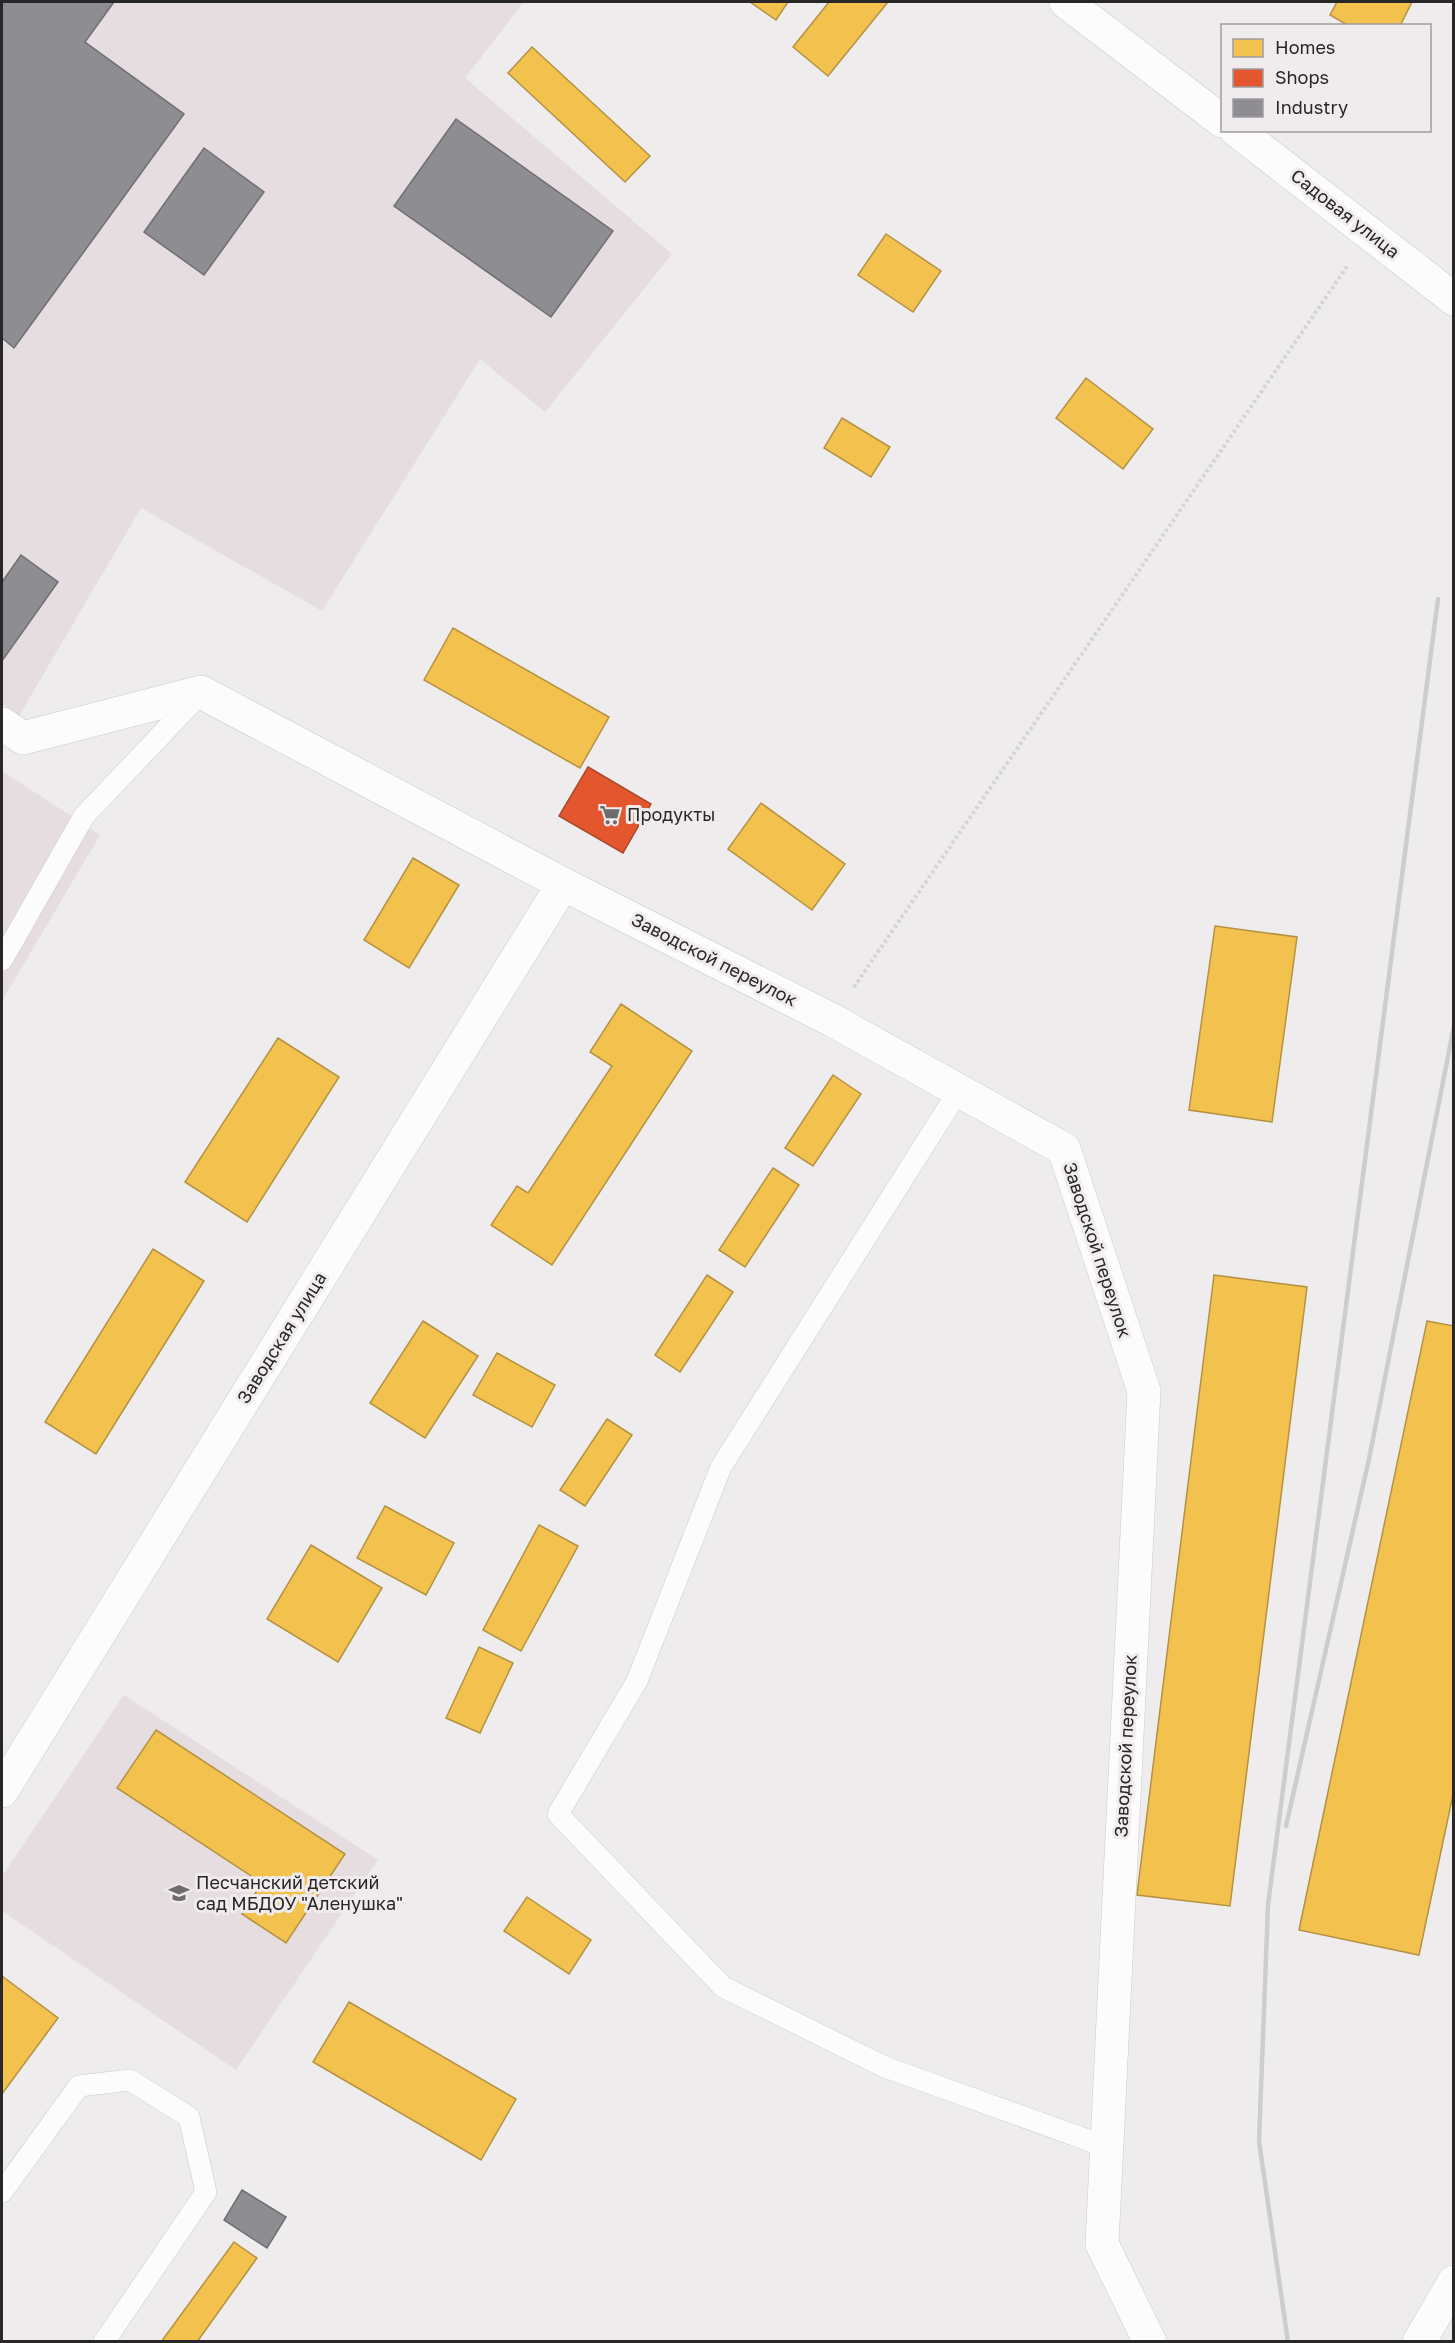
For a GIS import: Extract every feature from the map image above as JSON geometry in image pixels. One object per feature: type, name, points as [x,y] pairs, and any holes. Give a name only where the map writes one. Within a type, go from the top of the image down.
[{"type":"street","points":[[1066,2],[1221,119]]},
{"type":"street","name":"Садовая улица","points":[[1239,132],[1454,299]]},
{"type":"street","points":[[2,724],[23,738],[201,692]]},
{"type":"street","name":"Заводской переулок","points":[[201,692],[563,884],[832,1020],[1064,1149],[1144,1391],[1102,2244],[1150,2342]]},
{"type":"street","name":"Заводская улица","points":[[2,1791],[563,884]]},
{"type":"street","points":[[1419,2342],[1454,2282]]},
{"type":"lane","points":[[2,960],[84,816],[201,692]]},
{"type":"lane","points":[[959,1090],[722,1467],[637,1682],[558,1814],[723,1987],[885,2067],[1107,2147]]},
{"type":"lane","points":[[2,2192],[79,2086],[130,2080],[189,2117],[206,2192],[104,2342]]},
{"type":"path","points":[[832,1020],[1370,232]]},
{"type":"shaded area","points":[[2,2],[524,2],[465,78],[672,254],[545,412],[480,359],[322,611],[141,508],[19,716],[2,704]]},
{"type":"shaded area","points":[[2,771],[100,835],[2,1001]]},
{"type":"shaded area","name":"Песчанский детский сад МБДОУ \"Аленушка\"","points":[[124,1695],[378,1860],[236,2070],[2,1911],[2,1876]]},
{"type":"building: Homes","points":[[750,2],[788,2],[776,20]]},
{"type":"building: Homes","points":[[829,2],[888,2],[828,76],[793,47]]},
{"type":"building: Homes","points":[[1337,2],[1412,2],[1401,24],[1346,24],[1330,15]]},
{"type":"building: Homes","points":[[532,47],[650,156],[625,182],[508,73]]},
{"type":"building: Homes","points":[[886,234],[941,271],[913,312],[858,275]]},
{"type":"building: Homes","points":[[1086,378],[1153,429],[1123,469],[1056,418]]},
{"type":"building: Homes","points":[[842,418],[890,447],[871,477],[824,448]]},
{"type":"building: Homes","points":[[453,628],[609,717],[580,768],[424,680]]},
{"type":"building: Homes","points":[[761,803],[845,864],[812,910],[728,849]]},
{"type":"building: Homes","points":[[413,858],[459,885],[409,968],[364,940]]},
{"type":"building: Homes","points":[[1215,926],[1297,937],[1272,1122],[1189,1110]]},
{"type":"building: Homes","points":[[621,1004],[692,1051],[552,1265],[491,1225],[517,1186],[528,1193],[612,1066],[590,1052]]},
{"type":"building: Homes","points":[[278,1038],[339,1077],[247,1222],[185,1182]]},
{"type":"building: Homes","points":[[833,1075],[861,1094],[813,1166],[785,1148]]},
{"type":"building: Homes","points":[[773,1168],[799,1185],[745,1267],[719,1250]]},
{"type":"building: Homes","points":[[153,1249],[204,1281],[96,1454],[45,1422]]},
{"type":"building: Homes","points":[[707,1275],[733,1292],[680,1372],[655,1355]]},
{"type":"building: Homes","points":[[1214,1275],[1307,1287],[1230,1906],[1137,1895]]},
{"type":"building: Homes","points":[[423,1321],[478,1356],[425,1438],[370,1403]]},
{"type":"building: Homes","points":[[1427,1321],[1454,1326],[1454,1790],[1419,1955],[1299,1930]]},
{"type":"building: Homes","points":[[497,1353],[555,1385],[532,1427],[473,1395]]},
{"type":"building: Homes","points":[[607,1419],[632,1435],[585,1506],[560,1490]]},
{"type":"building: Homes","points":[[385,1506],[454,1543],[426,1595],[357,1558]]},
{"type":"building: Homes","points":[[539,1525],[578,1546],[521,1651],[483,1630]]},
{"type":"building: Homes","points":[[311,1545],[382,1588],[338,1662],[267,1619]]},
{"type":"building: Homes","points":[[479,1647],[513,1663],[480,1733],[446,1718]]},
{"type":"building: Homes","points":[[156,1730],[345,1854],[286,1943],[242,1914],[262,1883],[117,1788]]},
{"type":"building: Homes","points":[[527,1897],[591,1940],[569,1974],[504,1931]]},
{"type":"building: Homes","points":[[2,1976],[58,2018],[2,2094]]},
{"type":"building: Homes","points":[[349,2002],[516,2099],[481,2160],[313,2062]]},
{"type":"building: Homes","points":[[234,2242],[257,2258],[197,2342],[161,2342]]},
{"type":"building: Shops","points":[[588,767],[651,804],[623,853],[559,816]]},
{"type":"building: Industry","points":[[2,2],[114,2],[85,42],[184,114],[14,348],[2,338]]},
{"type":"building: Industry","points":[[456,119],[613,231],[551,317],[394,206]]},
{"type":"building: Industry","points":[[204,148],[264,192],[204,275],[144,232]]},
{"type":"building: Industry","points":[[21,555],[58,582],[2,661],[2,582]]},
{"type":"building: Industry","points":[[242,2190],[286,2217],[267,2248],[224,2220]]},
{"type":"railway","points":[[1288,2342],[1259,2141],[1268,1905],[1438,599]]},
{"type":"railway","points":[[1286,1826],[1369,1459],[1454,1026]]},
{"type":"place","name":"Продукты","points":[[610,815]]},
{"type":"place","name":"Песчанский детский сад МБДОУ \"Аленушка\"","points":[[179,1893]]}]
